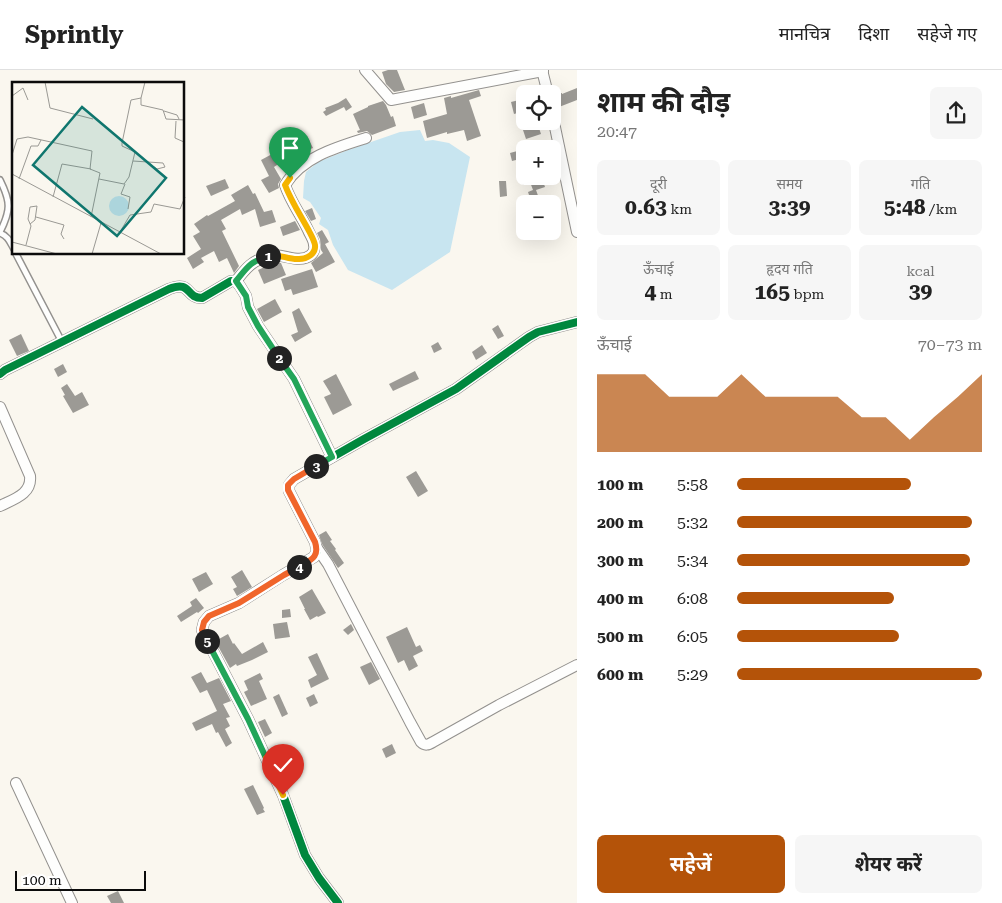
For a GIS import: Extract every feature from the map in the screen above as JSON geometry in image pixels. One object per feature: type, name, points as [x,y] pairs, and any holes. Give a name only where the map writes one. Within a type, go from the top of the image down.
[{"type":"street","points":[[365,70],[390,100],[543,70],[546,85]]},
{"type":"street","points":[[556,130],[577,228]]},
{"type":"street","points":[[0,374],[176,286],[184,287],[195,297],[202,298],[231,281],[236,281],[246,267],[254,261],[271,255],[298,260],[309,256],[313,253],[314,242],[285,185],[308,162],[332,149],[366,138]]},
{"type":"street","points":[[236,281],[246,296],[248,307],[258,326],[294,379],[332,457]]},
{"type":"street","points":[[577,322],[538,332],[529,337],[456,389],[300,475],[288,485],[288,490],[317,548],[328,564],[413,729],[423,744],[427,745],[577,665]]},
{"type":"street","points":[[0,408],[31,482],[27,490],[0,506]]},
{"type":"street","points":[[317,548],[316,555],[308,561],[239,603],[209,616],[204,622],[202,630],[248,719],[283,795],[305,855],[338,903]]},
{"type":"street","points":[[16,783],[72,903]]},
{"type":"lane","points":[[0,180],[8,203],[7,218],[0,233],[4,234],[12,245]]},
{"type":"lane","points":[[17,255],[62,342]]},
{"type":"water","points":[[420,130],[425,141],[433,140],[449,143],[470,157],[450,252],[392,290],[348,270],[333,245],[328,230],[319,224],[321,218],[310,202],[303,198],[304,181],[306,172],[318,162],[400,132]]},
{"type":"building","points":[[397,70],[405,90],[394,92],[386,84],[382,72]]},
{"type":"building","points":[[577,88],[577,100],[561,106],[562,94]]},
{"type":"building","points":[[479,90],[481,96],[469,100],[481,136],[467,141],[464,130],[447,134],[447,132],[427,138],[423,121],[447,114],[444,98],[451,96],[451,98]]},
{"type":"building","points":[[346,98],[352,107],[346,111],[344,107],[326,116],[323,112],[326,110],[325,108]]},
{"type":"building","points":[[383,101],[391,117],[393,116],[396,126],[372,135],[367,131],[358,133],[357,131],[360,130],[353,114]]},
{"type":"building","points":[[516,101],[516,113],[514,114],[511,102]]},
{"type":"building","points":[[424,103],[427,115],[414,119],[411,107]]},
{"type":"building","points":[[523,130],[540,130],[541,134],[526,139]]},
{"type":"building","points":[[307,136],[313,148],[300,153],[295,142]]},
{"type":"building","points":[[516,151],[516,160],[512,161],[510,153]]},
{"type":"building","points":[[274,153],[280,163],[274,167],[281,179],[278,184],[279,188],[269,193],[261,180],[269,176],[261,160]]},
{"type":"building","points":[[225,179],[229,188],[211,196],[206,186]]},
{"type":"building","points":[[499,181],[506,181],[507,196],[500,197]]},
{"type":"building","points":[[248,185],[253,194],[255,193],[264,212],[272,210],[276,222],[260,227],[255,209],[242,215],[240,209],[221,220],[226,229],[222,231],[239,266],[234,273],[227,258],[219,262],[214,251],[201,258],[204,262],[193,269],[187,258],[201,249],[193,236],[200,232],[194,224],[235,201],[231,195]]},
{"type":"building","points":[[531,185],[544,185],[545,187],[536,190],[538,195],[529,195],[528,192],[533,190]]},
{"type":"building","points":[[312,208],[316,219],[311,221],[305,211]]},
{"type":"building","points":[[295,221],[300,230],[283,236],[280,227]]},
{"type":"building","points":[[322,230],[329,242],[325,244],[335,262],[316,272],[311,263],[323,253],[317,233]]},
{"type":"building","points":[[276,262],[281,263],[286,275],[264,284],[258,270]]},
{"type":"building","points":[[312,269],[318,287],[293,295],[291,289],[285,291],[281,279]]},
{"type":"building","points":[[275,299],[282,312],[264,322],[257,309]]},
{"type":"building","points":[[299,308],[312,332],[295,342],[291,335],[298,332],[292,312]]},
{"type":"building","points":[[498,325],[504,336],[498,339],[492,329]]},
{"type":"building","points":[[21,334],[29,351],[17,356],[9,340]]},
{"type":"building","points":[[438,342],[442,349],[434,353],[431,346]]},
{"type":"building","points":[[482,345],[487,353],[476,360],[472,352]]},
{"type":"building","points":[[63,364],[67,372],[58,377],[54,369]]},
{"type":"building","points":[[415,371],[419,379],[393,391],[389,384]]},
{"type":"building","points":[[336,374],[352,405],[333,415],[324,397],[331,394],[323,381]]},
{"type":"building","points":[[67,384],[75,396],[82,392],[89,405],[73,413],[63,396],[65,395],[61,388]]},
{"type":"building","points":[[416,471],[428,491],[418,497],[406,477]]},
{"type":"building","points":[[326,531],[344,563],[338,568],[322,544],[319,535]]},
{"type":"building","points":[[242,570],[252,587],[237,596],[233,589],[237,587],[231,577]]},
{"type":"building","points":[[206,572],[213,584],[199,592],[192,579]]},
{"type":"building","points":[[312,589],[326,613],[310,620],[299,597]]},
{"type":"building","points":[[196,598],[204,608],[181,622],[177,616],[192,606],[190,602]]},
{"type":"building","points":[[290,609],[291,617],[282,618],[282,610]]},
{"type":"building","points":[[287,622],[290,637],[275,639],[273,624]]},
{"type":"building","points":[[351,624],[354,630],[348,635],[343,630]]},
{"type":"building","points":[[407,627],[416,647],[420,645],[423,651],[413,656],[418,666],[409,671],[404,660],[398,663],[386,637]]},
{"type":"building","points":[[228,634],[233,644],[242,654],[263,642],[268,652],[230,668],[213,637],[217,635],[219,639]]},
{"type":"building","points":[[317,653],[329,679],[311,688],[308,680],[317,675],[308,657]]},
{"type":"building","points":[[371,662],[380,679],[369,685],[360,667]]},
{"type":"building","points":[[201,672],[207,683],[219,678],[231,701],[223,704],[230,717],[226,718],[230,726],[225,729],[232,743],[226,747],[212,724],[196,731],[192,723],[217,711],[207,690],[200,693],[191,677]]},
{"type":"building","points":[[260,673],[263,679],[259,681],[267,699],[251,706],[244,692],[248,690],[244,681]]},
{"type":"building","points":[[279,694],[288,714],[282,717],[273,697]]},
{"type":"building","points":[[314,694],[318,703],[310,707],[306,698]]},
{"type":"building","points":[[265,719],[272,733],[265,737],[258,722]]},
{"type":"building","points":[[392,744],[396,753],[386,758],[382,749]]},
{"type":"building","points":[[293,766],[296,772],[292,774],[295,780],[286,785],[280,772]]},
{"type":"building","points":[[253,785],[265,812],[257,815],[244,789]]},
{"type":"building","points":[[118,891],[124,903],[111,903],[107,896]]},
{"type":"cycle path","points":[[0,374],[169,289],[176,287],[185,288],[193,295],[202,298],[231,281],[236,281],[246,296],[248,307],[258,326],[294,379],[332,457]]},
{"type":"cycle path","points":[[338,903],[305,855],[283,795],[248,719],[202,630],[204,622],[209,616],[239,603],[314,557],[317,551],[315,542],[289,491],[289,485],[294,479],[456,389],[538,332],[577,322]]},
{"type":"route","points":[[283,795],[248,719],[202,630],[205,619],[209,616],[249,598],[314,557],[317,551],[315,542],[288,490],[288,485],[300,475],[332,457],[294,379],[258,326],[248,307],[246,296],[236,281],[246,267],[254,261],[271,255],[298,260],[313,253],[314,242],[285,185],[290,178]]}]
